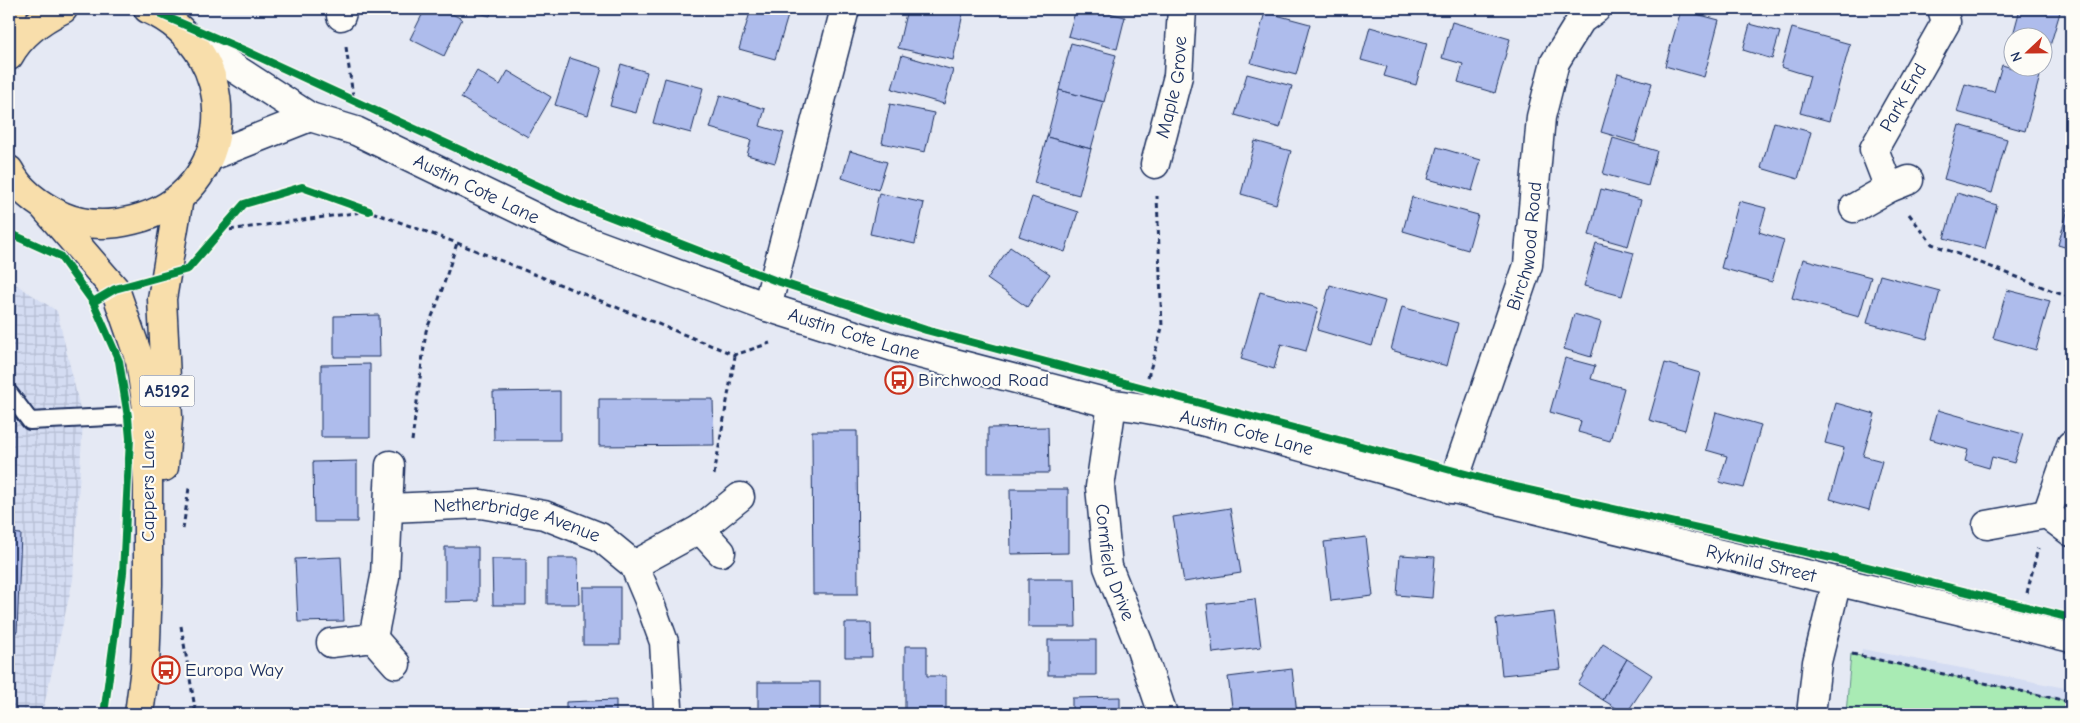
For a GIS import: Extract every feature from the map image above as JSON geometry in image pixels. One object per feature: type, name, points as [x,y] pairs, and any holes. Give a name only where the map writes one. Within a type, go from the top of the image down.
[{"type":"highway","points":[[9,30],[13,9]]},
{"type":"highway","points":[[9,56],[17,42],[43,18],[63,9]]},
{"type":"highway","points":[[29,199],[78,222],[114,225],[149,217],[180,198],[197,179],[209,157],[217,128],[217,98],[209,68],[194,42],[174,23],[148,9]]},
{"type":"highway","name":"Cappers Lane","points":[[9,170],[29,199],[115,288],[140,361],[148,415],[148,585],[145,668],[139,714]]},
{"type":"highway","name":"Cappers Lane","points":[[148,585],[159,528],[168,418],[162,299],[180,198]]},
{"type":"street","points":[[767,307],[845,9]]},
{"type":"street","name":"Maple Grove","points":[[1155,164],[1178,76],[1182,9]]},
{"type":"street","name":"Park End","points":[[1899,184],[1874,149],[1946,22],[1942,9]]},
{"type":"street","name":"Birchwood Road","points":[[1451,488],[1528,264],[1541,117],[1555,62],[1581,12]]},
{"type":"street","name":"Austin Cote Lane","points":[[194,42],[310,117],[356,131],[574,236],[767,307],[893,347],[1112,404],[1139,406],[1240,430],[1451,488]]},
{"type":"street","points":[[209,157],[310,117]]},
{"type":"street","points":[[1854,208],[1899,184]]},
{"type":"street","name":"Cornfield Drive","points":[[1112,404],[1100,487],[1108,567],[1140,647],[1163,714]]},
{"type":"street","points":[[2047,514],[2071,445]]},
{"type":"street","points":[[373,638],[385,577],[390,465]]},
{"type":"street","name":"Ryknild Street","points":[[1451,488],[1600,526],[1838,581],[2071,638]]},
{"type":"street","points":[[667,714],[664,642],[634,565],[700,529],[732,503]]},
{"type":"street","name":"Netherbridge Avenue","points":[[389,508],[481,504],[544,515],[600,538],[634,565]]},
{"type":"street","points":[[1987,525],[2047,514],[2071,532]]},
{"type":"street","points":[[700,529],[721,552]]},
{"type":"street","points":[[1811,714],[1818,662],[1838,581]]},
{"type":"street","points":[[331,644],[373,638]]},
{"type":"street","points":[[373,638],[396,664]]},
{"type":"lane","points":[[9,393],[30,421],[148,415]]},
{"type":"path","points":[[342,12],[350,99],[362,104]]},
{"type":"path","points":[[1139,406],[1162,328],[1155,164]]},
{"type":"path","points":[[1899,184],[1932,244],[2071,298]]},
{"type":"path","points":[[352,205],[458,243],[735,355],[713,477],[732,503]]},
{"type":"path","points":[[218,234],[369,211]]},
{"type":"path","points":[[218,234],[227,224]]},
{"type":"path","points":[[390,465],[409,465],[426,331],[458,243]]},
{"type":"path","points":[[2018,625],[2047,514]]},
{"type":"path","points":[[1851,654],[2071,702]]},
{"type":"shaded area","points":[[9,280],[57,311],[83,421],[73,580],[42,714],[9,714]]},
{"type":"shaded area","points":[[1862,649],[2071,689],[2071,714],[1854,714]]},
{"type":"green space","points":[[1851,654],[2071,702],[2071,714],[1846,714]]},
{"type":"building","points":[[425,9],[442,9],[462,19],[444,56],[410,39]]},
{"type":"building","points":[[464,9],[492,9],[490,16]]},
{"type":"building","points":[[751,9],[790,9],[775,59],[739,49]]},
{"type":"building","points":[[907,9],[964,9],[953,60],[898,48]]},
{"type":"building","points":[[1076,9],[1110,9],[1109,13],[1125,17],[1117,49],[1068,36]]},
{"type":"building","points":[[2020,9],[2061,9],[2052,39],[2052,28],[2015,28]]},
{"type":"building","points":[[1681,10],[1719,20],[1704,77],[1665,66]]},
{"type":"building","points":[[1265,12],[1310,24],[1296,75],[1251,63]]},
{"type":"building","points":[[1452,22],[1510,39],[1495,93],[1458,82],[1463,64],[1442,58]]},
{"type":"building","points":[[1750,24],[1780,32],[1772,59],[1743,50]]},
{"type":"building","points":[[1370,27],[1427,43],[1416,85],[1384,76],[1387,67],[1361,60]]},
{"type":"building","points":[[1792,28],[1850,44],[1829,121],[1800,113],[1810,76],[1781,67]]},
{"type":"building","points":[[1071,43],[1116,55],[1104,102],[1059,90]]},
{"type":"building","points":[[902,55],[953,70],[944,104],[892,89]]},
{"type":"building","points":[[570,58],[602,68],[588,115],[555,105]]},
{"type":"building","points":[[621,64],[647,72],[636,113],[610,106]]},
{"type":"building","points":[[2002,65],[2002,78],[2039,78],[2025,131],[1957,112],[1965,84],[1994,92]]},
{"type":"building","points":[[477,71],[500,85],[508,71],[551,97],[528,137],[461,98]]},
{"type":"building","points":[[1618,73],[1652,83],[1635,142],[1601,132]]},
{"type":"building","points":[[1247,74],[1292,86],[1280,128],[1235,115]]},
{"type":"building","points":[[665,78],[703,88],[691,133],[653,123]]},
{"type":"building","points":[[1059,90],[1104,102],[1091,149],[1047,137]]},
{"type":"building","points":[[720,95],[765,109],[760,126],[784,133],[775,163],[747,155],[751,140],[710,128]]},
{"type":"building","points":[[890,104],[934,113],[925,152],[882,143]]},
{"type":"building","points":[[1774,122],[1811,132],[1798,179],[1761,168]]},
{"type":"building","points":[[1959,125],[2007,139],[1992,193],[1944,179]]},
{"type":"building","points":[[1047,137],[1091,149],[1079,195],[1034,183]]},
{"type":"building","points":[[1613,138],[1657,151],[1648,186],[1603,174]]},
{"type":"building","points":[[1255,141],[1291,151],[1276,204],[1241,194]]},
{"type":"building","points":[[1437,147],[1481,160],[1472,191],[1428,179]]},
{"type":"building","points":[[850,151],[887,162],[878,190],[842,178]]},
{"type":"building","points":[[1601,189],[1641,200],[1628,246],[1589,235]]},
{"type":"building","points":[[879,193],[924,203],[915,244],[870,234]]},
{"type":"building","points":[[1957,193],[1997,205],[1985,249],[1944,238]]},
{"type":"building","points":[[1032,197],[1078,212],[1065,252],[1019,236]]},
{"type":"building","points":[[1412,197],[1478,215],[1468,250],[1403,231]]},
{"type":"building","points":[[2071,198],[2071,249],[2058,245]]},
{"type":"building","points":[[1739,201],[1766,208],[1759,232],[1784,240],[1772,282],[1721,268]]},
{"type":"building","points":[[1596,243],[1634,253],[1622,296],[1584,286]]},
{"type":"building","points":[[1010,247],[1050,274],[1027,307],[987,279]]},
{"type":"building","points":[[1803,259],[1871,277],[1859,317],[1792,298]]},
{"type":"building","points":[[1880,275],[1940,291],[1927,339],[1867,323]]},
{"type":"building","points":[[1330,285],[1385,301],[1372,346],[1317,330]]},
{"type":"building","points":[[2007,290],[2050,301],[2036,350],[1993,338]]},
{"type":"building","points":[[1260,292],[1318,308],[1306,351],[1281,344],[1274,369],[1241,359]]},
{"type":"building","points":[[1402,307],[1458,323],[1447,366],[1391,350]]},
{"type":"building","points":[[1574,314],[1601,322],[1591,357],[1564,349]]},
{"type":"building","points":[[379,315],[380,357],[334,357],[334,316]]},
{"type":"building","points":[[1565,358],[1595,366],[1591,379],[1624,388],[1610,441],[1578,432],[1581,421],[1550,412]]},
{"type":"building","points":[[1665,363],[1700,373],[1685,430],[1649,420]]},
{"type":"building","points":[[370,364],[370,437],[321,437],[321,365]]},
{"type":"building","points":[[560,391],[560,440],[494,440],[493,392]]},
{"type":"building","points":[[599,399],[713,399],[714,445],[599,446]]},
{"type":"building","points":[[1836,403],[1875,414],[1863,456],[1882,461],[1869,510],[1830,499],[1844,448],[1825,443]]},
{"type":"building","points":[[1938,410],[2023,434],[2014,463],[1992,457],[1989,468],[1965,461],[1968,450],[1930,439]]},
{"type":"building","points":[[1716,412],[1761,425],[1744,488],[1719,482],[1727,456],[1706,450]]},
{"type":"building","points":[[1048,427],[1049,473],[988,473],[988,428]]},
{"type":"building","points":[[812,431],[857,431],[858,594],[813,594]]},
{"type":"building","points":[[357,461],[357,522],[314,522],[313,462]]},
{"type":"building","points":[[1010,489],[1068,489],[1068,553],[1011,554]]},
{"type":"building","points":[[1230,508],[1241,573],[1184,582],[1173,517]]},
{"type":"building","points":[[9,533],[21,534],[17,632],[9,632]]},
{"type":"building","points":[[1366,537],[1373,596],[1331,601],[1324,542]]},
{"type":"building","points":[[445,547],[478,547],[478,601],[445,602]]},
{"type":"building","points":[[1400,555],[1435,557],[1432,598],[1397,595]]},
{"type":"building","points":[[341,557],[344,621],[298,622],[295,559]]},
{"type":"building","points":[[547,558],[578,558],[579,604],[547,604]]},
{"type":"building","points":[[492,559],[526,559],[526,605],[493,605]]},
{"type":"building","points":[[1028,579],[1075,579],[1076,627],[1028,627]]},
{"type":"building","points":[[583,587],[620,587],[620,645],[583,645]]},
{"type":"building","points":[[1255,599],[1261,647],[1213,653],[1207,604]]},
{"type":"building","points":[[1554,612],[1561,669],[1502,675],[1496,619]]},
{"type":"building","points":[[845,623],[871,623],[872,657],[845,657]]},
{"type":"building","points":[[1048,640],[1096,640],[1096,675],[1048,675]]},
{"type":"building","points":[[1603,644],[1627,659],[1603,700],[1578,684]]},
{"type":"building","points":[[905,646],[927,646],[927,676],[946,676],[946,714],[905,714]]},
{"type":"building","points":[[1627,659],[1652,675],[1626,714],[1603,700]]},
{"type":"building","points":[[1292,669],[1297,714],[1233,714],[1228,677]]},
{"type":"building","points":[[758,682],[820,682],[820,714],[758,714]]},
{"type":"building","points":[[1120,697],[1120,714],[1072,714],[1072,698]]},
{"type":"building","points":[[616,700],[616,714],[566,714],[566,702]]},
{"type":"cycle path","points":[[162,15],[246,51],[575,203],[774,280],[926,330],[1507,485],[1827,557],[2071,618]]},
{"type":"cycle path","points":[[93,302],[115,289],[188,269],[244,204],[302,187],[369,211]]},
{"type":"cycle path","points":[[9,233],[60,256],[93,302],[119,361],[130,439],[123,573],[104,714]]},
{"type":"place","name":"Birchwood Road","points":[[899,380]]},
{"type":"place","name":"Europa Way","points":[[166,670]]}]
